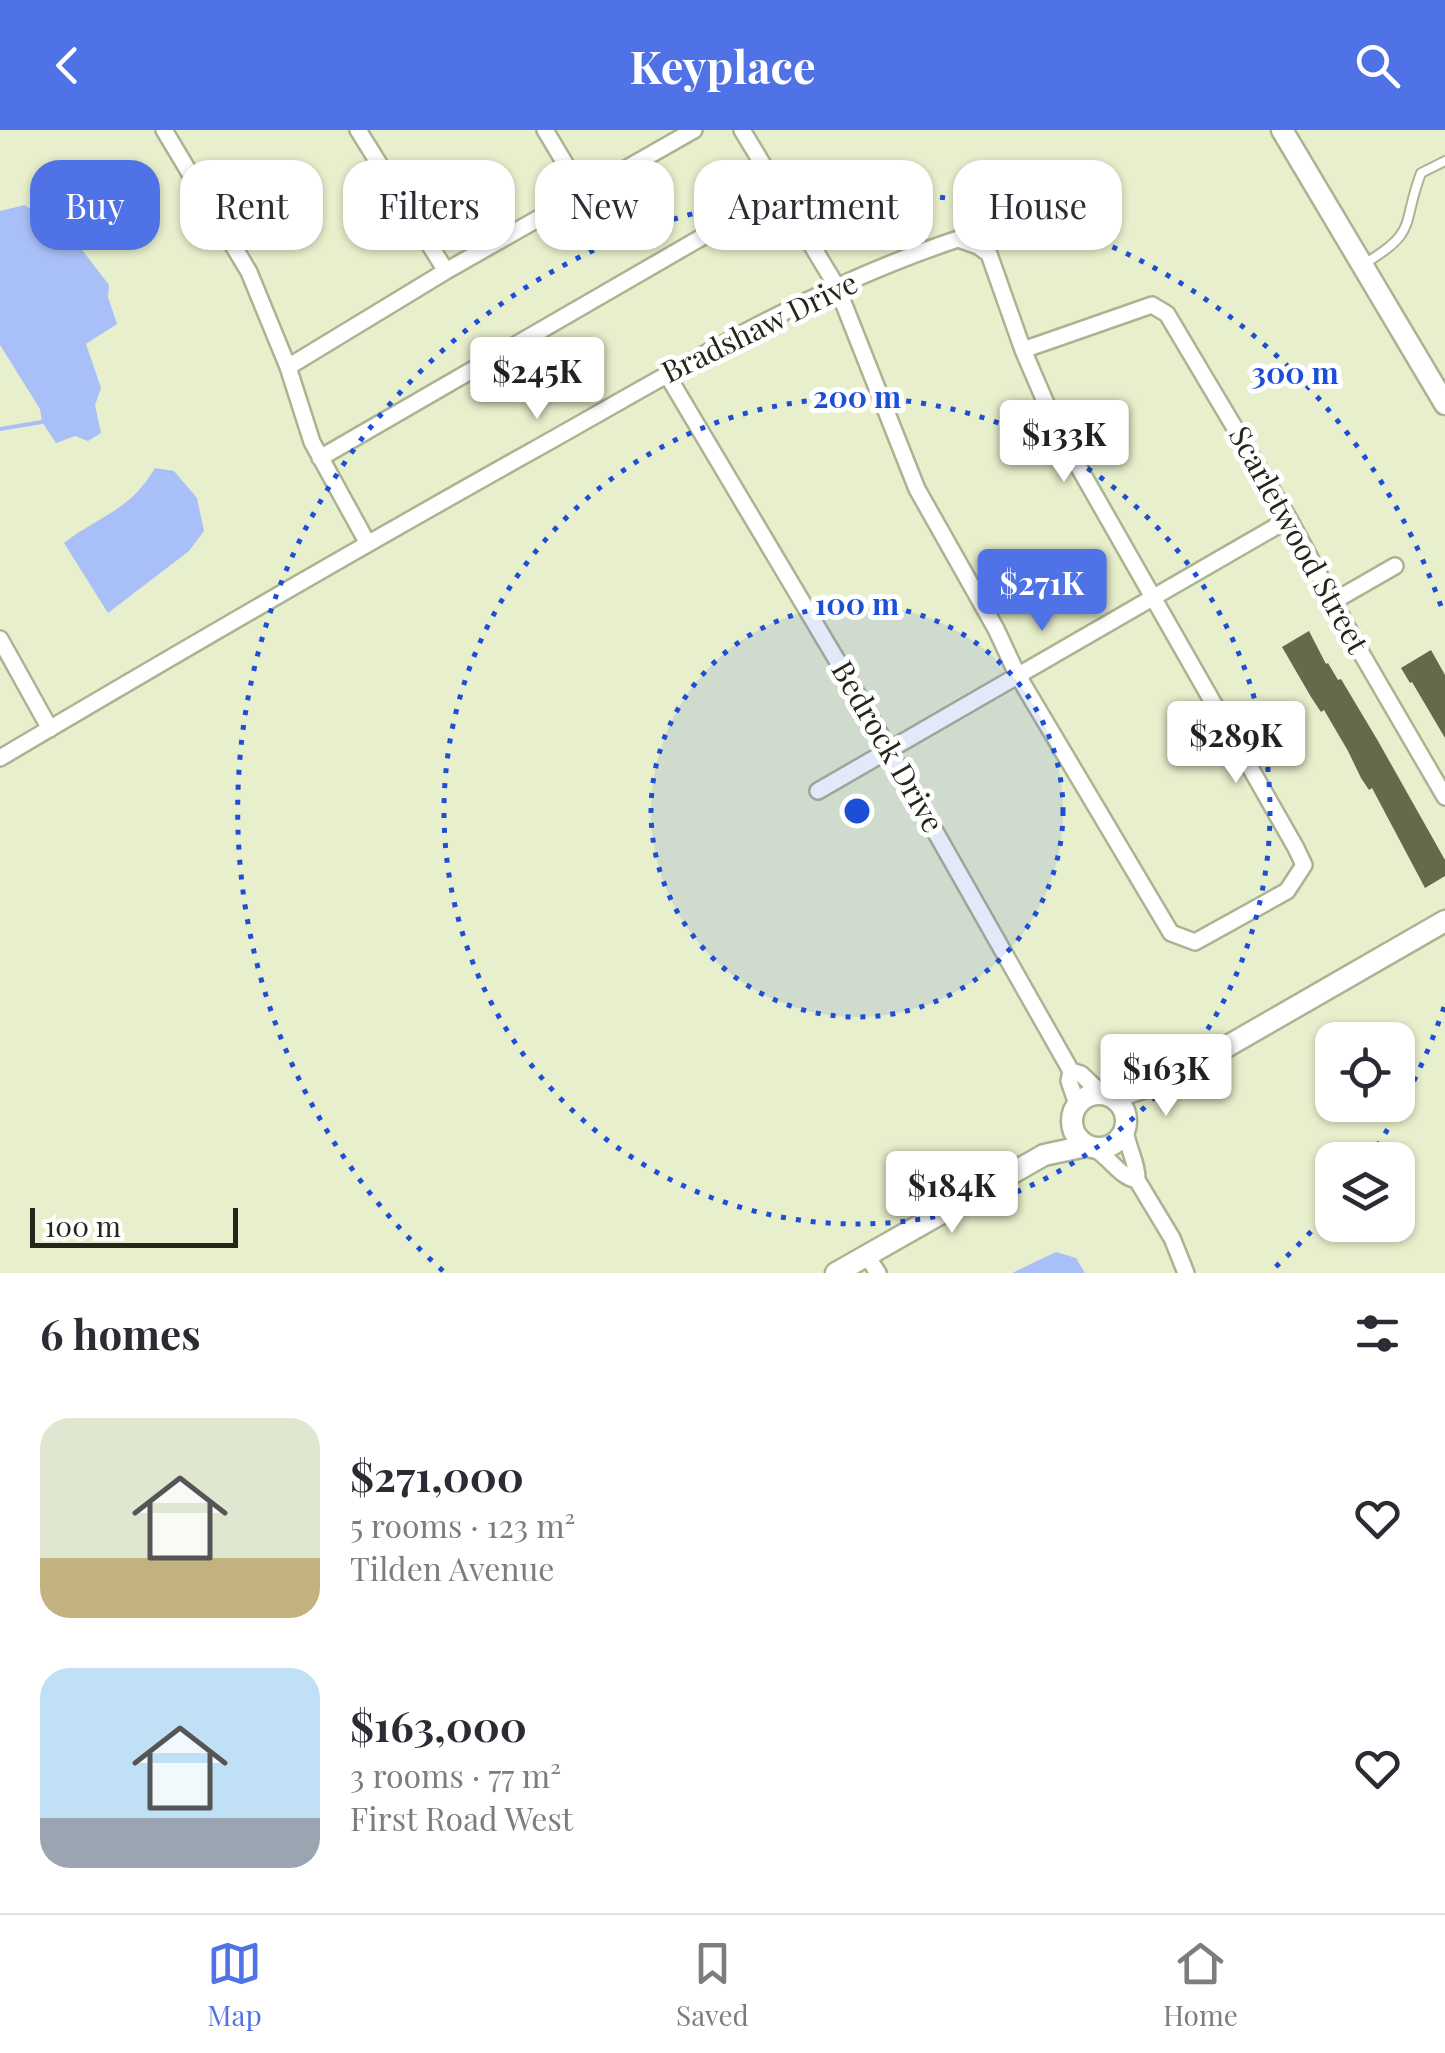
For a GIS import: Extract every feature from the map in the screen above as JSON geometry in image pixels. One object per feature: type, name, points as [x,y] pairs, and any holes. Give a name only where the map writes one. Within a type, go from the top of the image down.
[{"type":"street","points":[[164,130],[248,272],[288,368],[312,442],[367,542]]},
{"type":"street","points":[[358,130],[446,271]]},
{"type":"street","points":[[545,130],[563,160]]},
{"type":"street","points":[[640,160],[694,130]]},
{"type":"street","points":[[742,130],[760,160]]},
{"type":"street","points":[[1282,130],[1445,404]]},
{"type":"street","points":[[288,368],[535,219]]},
{"type":"street","name":"Bradshaw Drive","points":[[0,758],[367,542],[666,373],[837,287],[958,239],[989,254],[1023,350],[1057,429],[1304,865],[1287,891],[1195,942],[1171,933],[1017,674]]},
{"type":"street","points":[[320,458],[694,242]]},
{"type":"street","points":[[815,250],[837,287],[917,489],[1017,674]]},
{"type":"street","name":"Scarletwood Street","points":[[1023,350],[1152,305],[1167,314],[1289,519],[1445,796]]},
{"type":"street","name":"Bedrock Drive","points":[[666,373],[890,751],[1072,1071],[1107,1096]]},
{"type":"street","points":[[818,791],[1289,519]]},
{"type":"street","points":[[1334,601],[1396,566]]},
{"type":"street","points":[[0,639],[50,728]]},
{"type":"street","points":[[836,1273],[873,1264],[1044,1154],[1113,1145],[1125,1125],[1160,1086],[1445,921]]},
{"type":"street","name":"Bedrock Drive","points":[[1072,1071],[1069,1081],[1074,1114]]},
{"type":"street","points":[[1044,1154],[1046,1146],[1093,1094],[1134,1093],[1150,1085],[1160,1086]]},
{"type":"street","points":[[1107,1096],[1119,1103],[1137,1180],[1172,1238],[1186,1273]]},
{"type":"street","points":[[1074,1114],[1073,1132],[1108,1156],[1127,1178],[1137,1180]]},
{"type":"lane","points":[[1361,266],[1391,247],[1403,234],[1421,174],[1445,161]]},
{"type":"water","points":[[25,205],[30,209],[30,250],[82,250],[109,285],[108,297],[117,324],[86,344],[101,388],[95,405],[101,433],[88,441],[75,436],[56,443],[0,345],[0,211]]},
{"type":"water","points":[[155,468],[174,471],[197,498],[204,531],[189,551],[108,613],[64,543],[125,503]]},
{"type":"water","points":[[1056,1252],[1076,1258],[1085,1273],[1012,1273]]},
{"type":"building","points":[[1309,631],[1326,664],[1341,679],[1378,741],[1445,860],[1445,876],[1425,888],[1372,788],[1369,790],[1361,778],[1324,710],[1321,712],[1311,697],[1282,647]]},
{"type":"building","points":[[1431,650],[1445,675],[1445,738],[1401,668]]},
{"type":"waterway","points":[[0,429],[42,422]]}]
